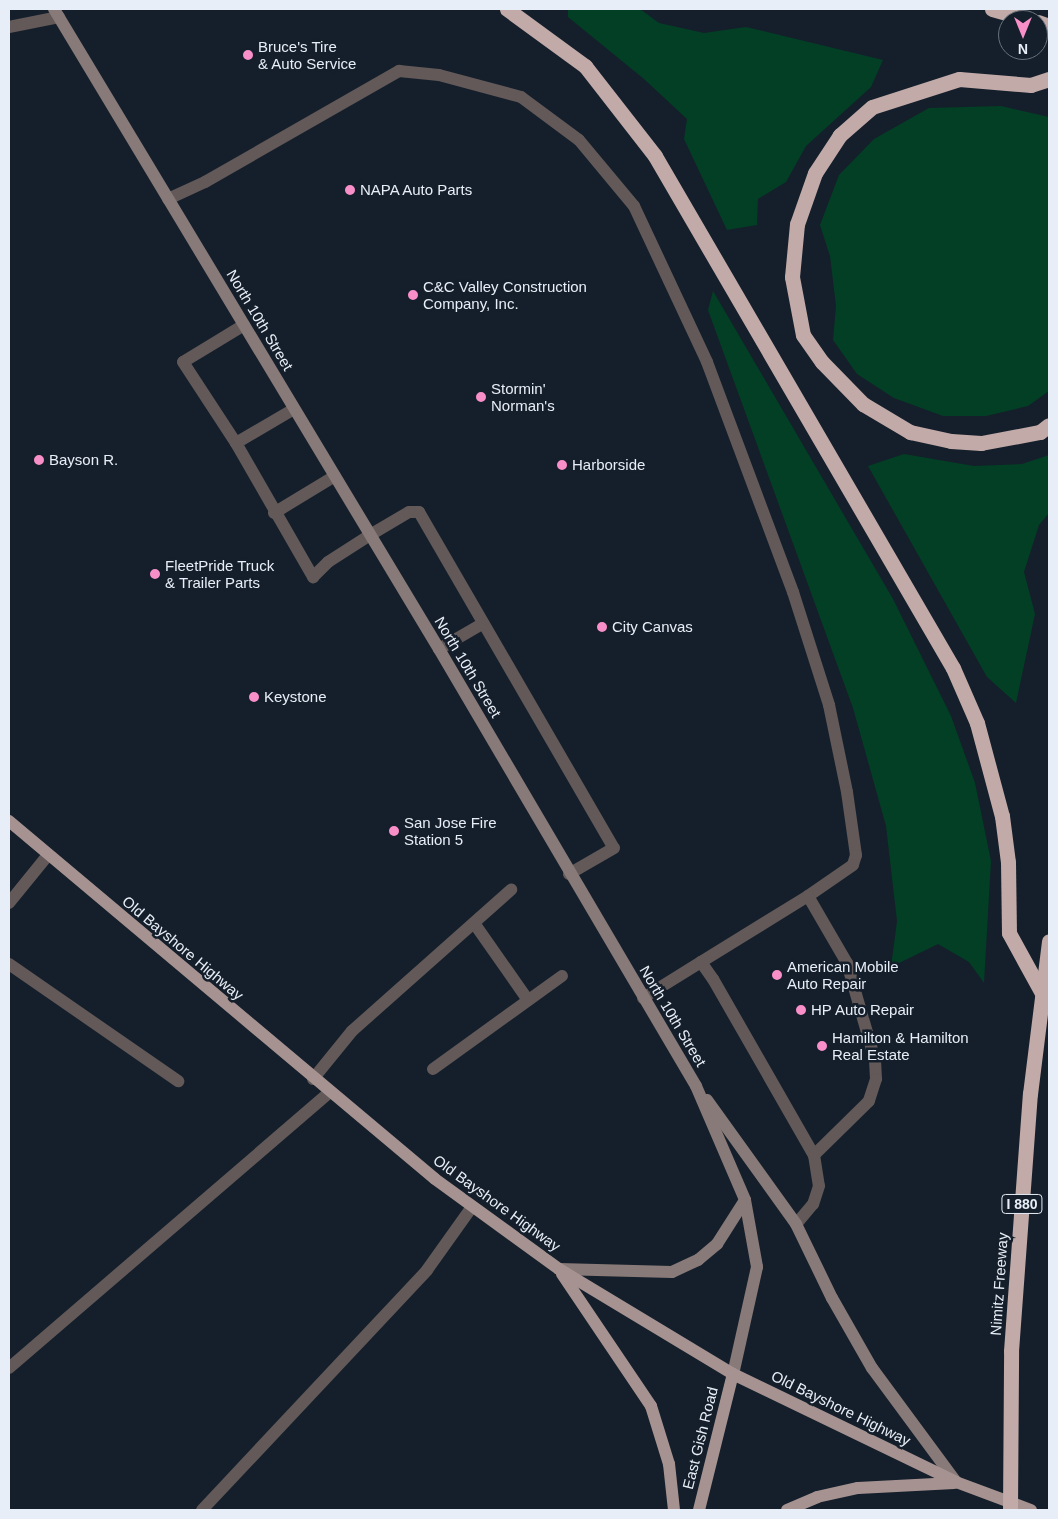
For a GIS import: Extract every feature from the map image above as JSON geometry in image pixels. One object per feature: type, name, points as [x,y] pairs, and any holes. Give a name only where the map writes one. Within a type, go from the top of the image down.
[{"type":"highway","points":[[507,9],[585,66],[655,156],[953,668],[977,724],[1002,816],[1008,862],[1009,933],[1042,994]]},
{"type":"highway","points":[[1049,79],[1031,85],[959,78],[872,107],[840,135],[815,173],[797,224],[792,277],[804,335],[822,362],[863,404],[910,432],[951,441],[981,443],[1040,432],[1049,425]]},
{"type":"highway","name":"Nimitz Freeway","points":[[1010,1510],[1012,1351],[1030,1094],[1049,941]]},
{"type":"main road","name":"North 10th Street","points":[[56,13],[439,649],[569,874],[696,1086],[745,1200],[756,1267],[733,1374]]},
{"type":"main road","name":"Old Bayshore Highway","points":[[9,821],[313,1079],[472,1207],[559,1270],[733,1374],[956,1482],[1031,1510]]},
{"type":"main road","points":[[696,1086],[742,1145],[796,1224],[832,1298],[872,1368],[956,1482]]},
{"type":"main road","points":[[559,1270],[672,1272],[698,1260],[717,1244],[745,1200]]},
{"type":"main road","points":[[559,1270],[651,1406],[669,1464],[674,1510]]},
{"type":"main road","name":"East Gish Road","points":[[699,1510],[733,1374]]},
{"type":"main road","points":[[787,1510],[816,1497],[858,1488],[956,1482]]},
{"type":"lane","points":[[9,26],[56,13]]},
{"type":"lane","points":[[168,200],[205,182],[399,71],[439,75],[521,97],[579,140],[634,206],[706,362],[793,592],[829,705],[848,792],[856,855],[853,865],[808,896],[643,998]]},
{"type":"lane","points":[[244,325],[183,362],[236,443],[274,513],[313,577],[328,562],[370,535],[409,512],[419,512],[482,624],[614,848],[569,874]]},
{"type":"lane","points":[[236,443],[294,409]]},
{"type":"lane","points":[[274,513],[335,476]]},
{"type":"lane","points":[[439,649],[482,624]]},
{"type":"lane","points":[[9,904],[48,855]]},
{"type":"lane","points":[[313,1079],[352,1031],[511,890]]},
{"type":"lane","points":[[808,896],[847,963],[875,1060],[876,1079],[869,1101],[814,1155]]},
{"type":"lane","points":[[474,923],[528,1000]]},
{"type":"lane","points":[[701,962],[799,1125],[814,1155],[819,1186],[813,1204],[796,1224]]},
{"type":"lane","points":[[9,964],[178,1081]]},
{"type":"lane","points":[[433,1069],[562,976]]},
{"type":"lane","points":[[9,1368],[330,1092]]},
{"type":"lane","points":[[202,1510],[427,1270],[472,1207]]},
{"type":"green space","points":[[568,9],[640,9],[659,23],[704,33],[746,27],[883,60],[871,87],[806,146],[786,182],[758,199],[757,225],[727,230],[684,139],[687,119],[644,79],[568,17]]},
{"type":"green space","points":[[1001,106],[1049,117],[1049,391],[1028,406],[986,416],[943,416],[894,398],[857,374],[833,340],[836,306],[830,256],[820,225],[839,175],[874,139],[929,108]]},
{"type":"green space","points":[[713,291],[893,599],[951,716],[975,783],[991,861],[984,983],[969,962],[938,944],[891,967],[897,921],[886,826],[853,708],[708,310]]},
{"type":"green space","points":[[904,454],[974,466],[1022,464],[1049,455],[1049,513],[1039,525],[1024,572],[1035,614],[1016,703],[987,677],[868,466]]},
{"type":"place","name":"Bruce's Tire & Auto Service","points":[[248,55]]},
{"type":"place","name":"NAPA Auto Parts","points":[[350,190]]},
{"type":"place","name":"C&C Valley Construction Company, Inc.","points":[[413,295]]},
{"type":"place","name":"Stormin' Norman's","points":[[481,397]]},
{"type":"place","name":"Bayson R.","points":[[39,460]]},
{"type":"place","name":"Harborside","points":[[562,465]]},
{"type":"place","name":"FleetPride Truck & Trailer Parts","points":[[155,574]]},
{"type":"place","name":"City Canvas","points":[[602,627]]},
{"type":"place","name":"Keystone","points":[[254,697]]},
{"type":"place","name":"San Jose Fire Station 5","points":[[394,831]]},
{"type":"place","name":"American Mobile Auto Repair","points":[[777,975]]},
{"type":"place","name":"HP Auto Repair","points":[[801,1010]]},
{"type":"place","name":"Hamilton & Hamilton Real Estate","points":[[822,1046]]}]
